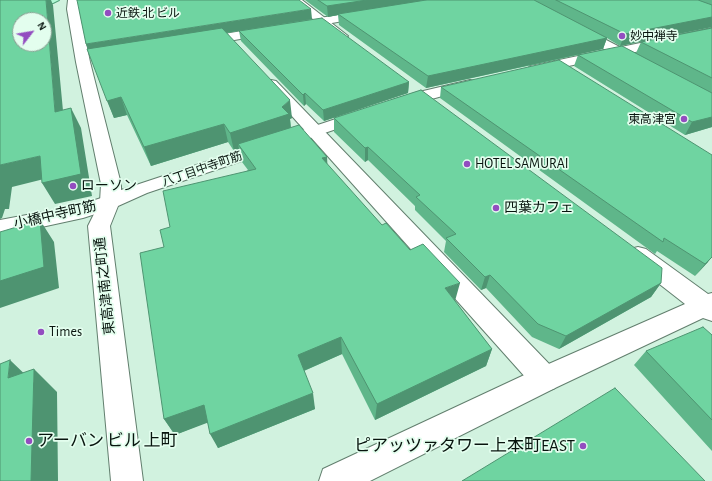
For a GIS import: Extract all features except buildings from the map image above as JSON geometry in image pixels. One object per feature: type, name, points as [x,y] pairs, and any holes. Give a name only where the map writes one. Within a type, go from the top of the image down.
[{"type":"main road","points":[[0,7],[53,0]]},
{"type":"street","name":"東高津南之町通","points":[[74,0],[73,9],[90,60],[111,184],[110,202],[99,226],[127,481]]},
{"type":"street","points":[[296,0],[354,44]]},
{"type":"street","points":[[190,43],[384,12]]},
{"type":"street","points":[[570,25],[651,69]]},
{"type":"street","points":[[521,72],[712,32]]},
{"type":"street","points":[[228,37],[244,54]]},
{"type":"street","points":[[558,64],[578,77]]},
{"type":"street","points":[[260,72],[545,379]]},
{"type":"street","points":[[405,81],[442,109]]},
{"type":"street","name":"八丁目中寺町筋","points":[[110,202],[140,190],[313,130],[424,95],[484,81]]},
{"type":"street","name":"小橋中寺町筋","points":[[0,228],[82,211],[110,202]]},
{"type":"street","points":[[625,246],[710,307]]},
{"type":"street","points":[[336,481],[545,379],[710,307]]},
{"type":"place","name":"近鉄 北 ビル","points":[[108,13]]},
{"type":"place","name":"妙中禅寺","points":[[622,36]]},
{"type":"place","name":"東高津宮","points":[[684,119]]},
{"type":"place","name":"HOTEL SAMURAI","points":[[467,164]]},
{"type":"place","name":"ローソン","points":[[73,186]]},
{"type":"place","name":"四葉カフェ","points":[[496,208]]},
{"type":"place","name":"Times","points":[[41,332]]},
{"type":"place","name":"アーバン ビル 上町","points":[[29,441]]},
{"type":"place","name":"ピアッツァタワー上本町EAST","points":[[583,446]]}]
